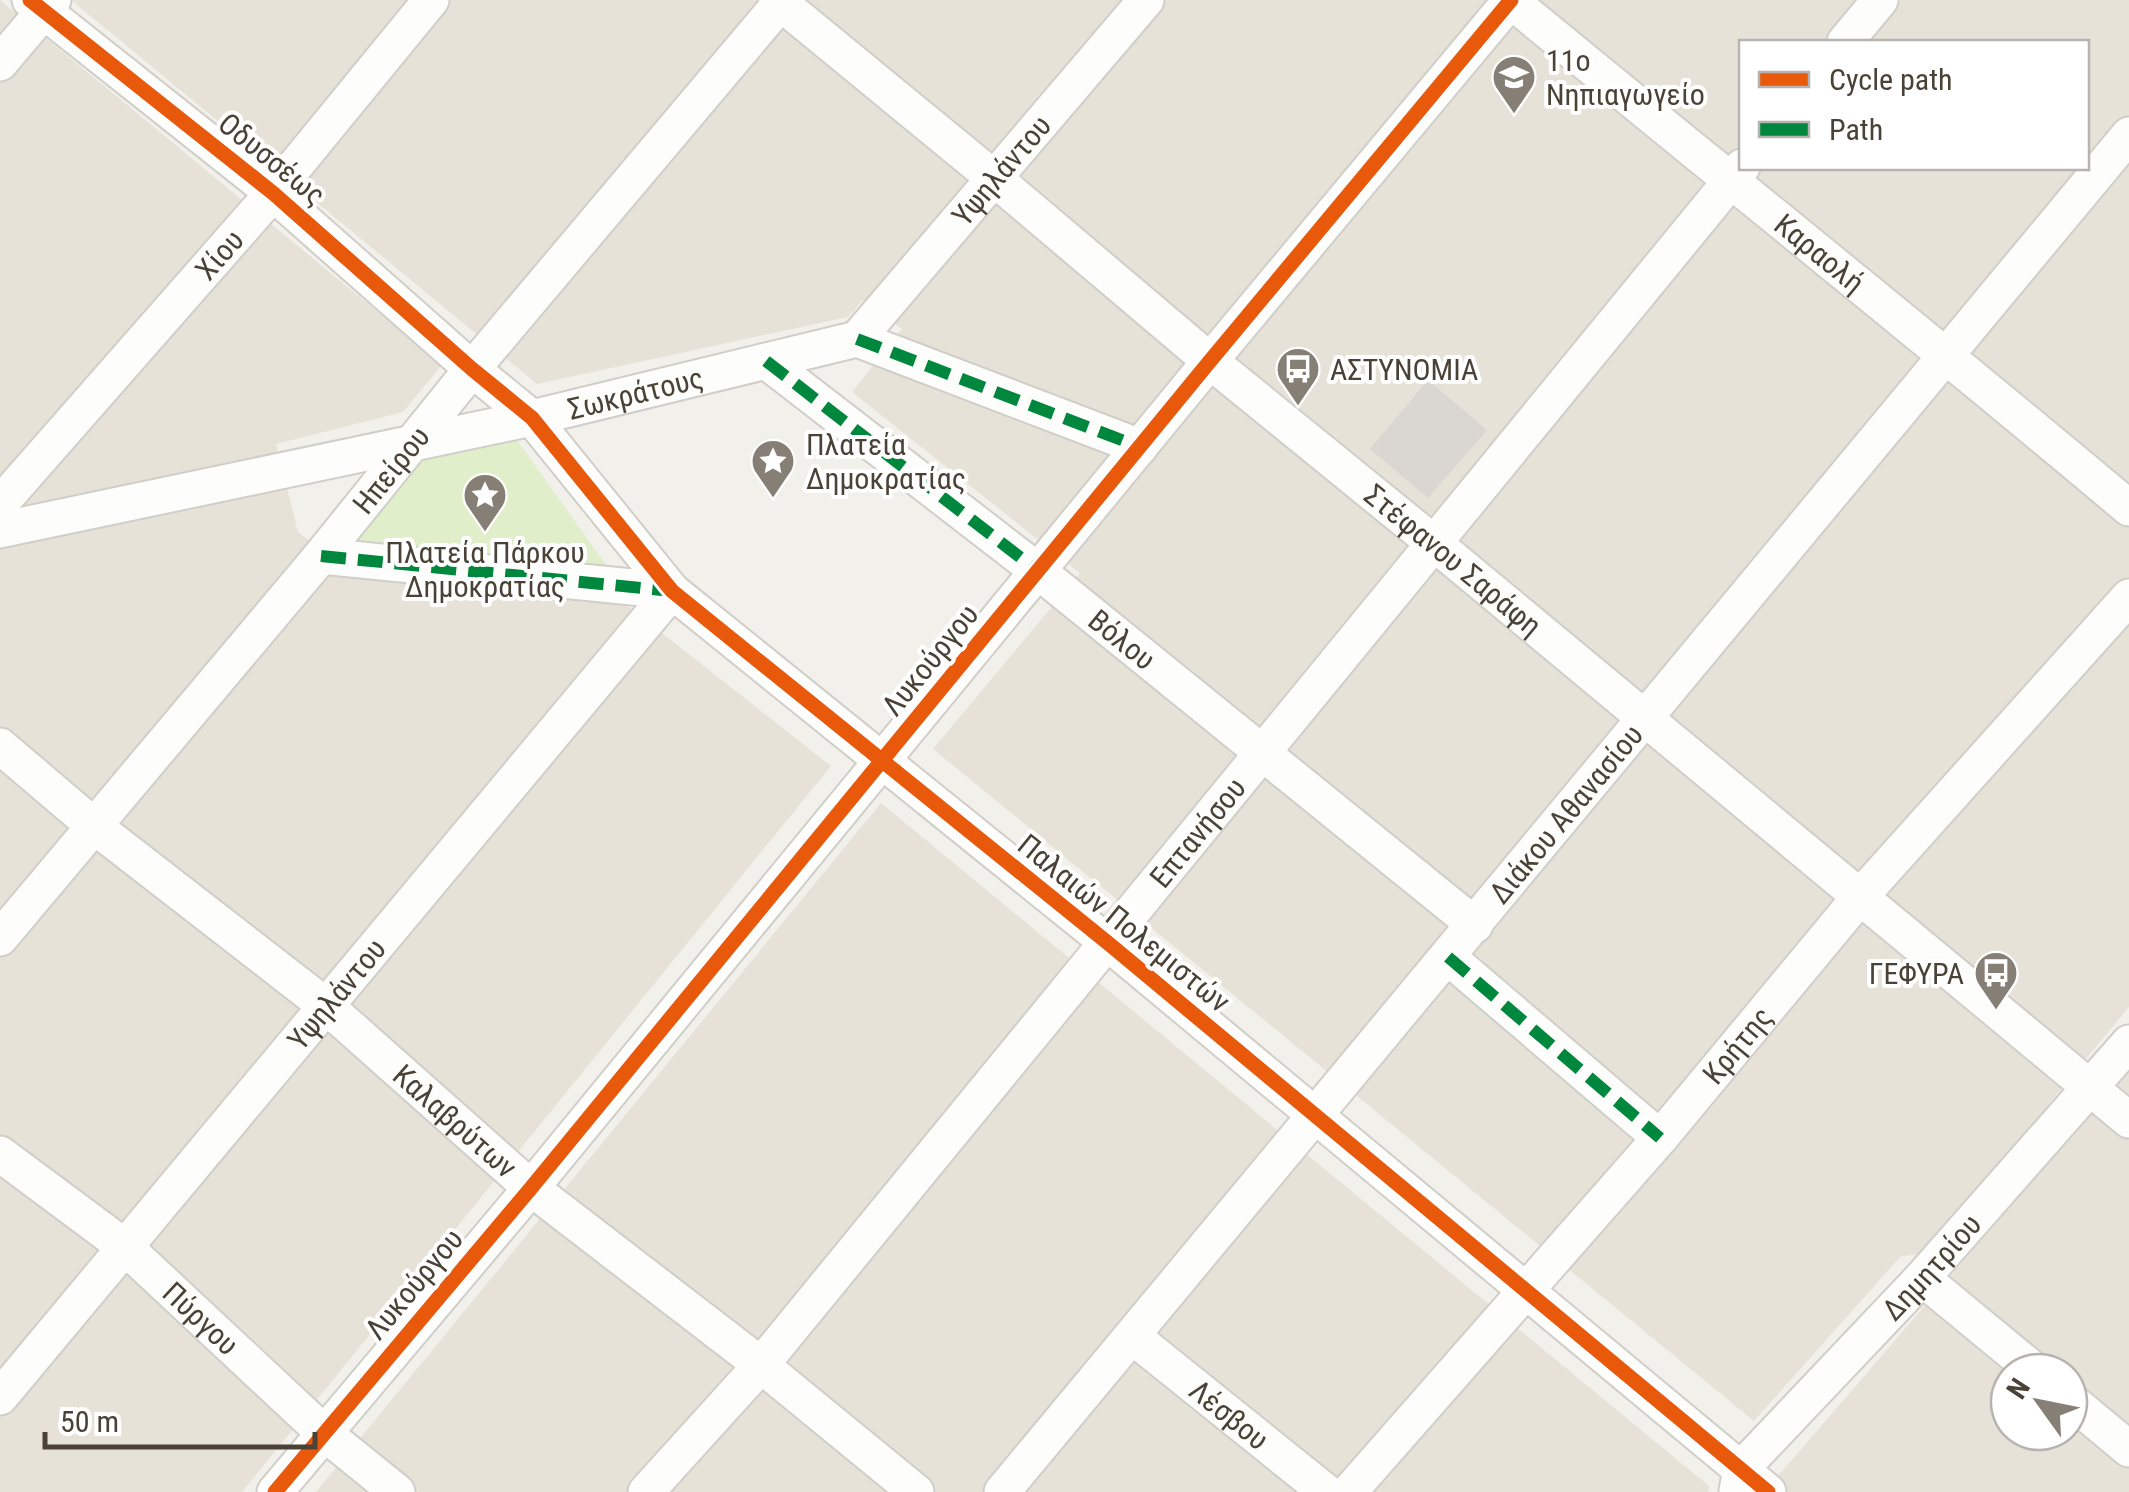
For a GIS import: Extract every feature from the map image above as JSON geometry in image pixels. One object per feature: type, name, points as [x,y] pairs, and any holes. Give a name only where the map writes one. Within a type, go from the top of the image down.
[{"type":"street","name":"Χίου","points":[[0,504],[273,193],[430,0]]},
{"type":"street","name":"Υψηλάντου","points":[[856,339],[1146,0]]},
{"type":"street","name":"Καραολή","points":[[1511,0],[1736,174],[2129,508]]},
{"type":"street","name":"Λυκούργου","points":[[275,1492],[532,1188],[1511,0]]},
{"type":"street","points":[[1846,40],[1880,0]]},
{"type":"street","name":"Στέφανου Σαράφη","points":[[780,1],[2129,1120]]},
{"type":"street","name":"Ηπείρου","points":[[0,938],[780,1]]},
{"type":"street","name":"Οδυσσέως","points":[[42,4],[273,193],[472,369]]},
{"type":"street","points":[[0,63],[42,4]]},
{"type":"street","name":"Διάκου Αθανασίου","points":[[1002,1492],[2129,135]]},
{"type":"street","name":"Επτανήσου","points":[[646,1492],[761,1364],[1736,174]]},
{"type":"street","points":[[856,339],[1140,446]]},
{"type":"street","name":"Σωκράτους","points":[[0,530],[532,418],[856,339]]},
{"type":"street","name":"Βόλου","points":[[766,360],[1038,571],[1475,925]]},
{"type":"street","name":"Παλαιών Πολεμιστών","points":[[472,369],[532,418],[672,592],[1108,943],[1525,1289],[1739,1480],[1768,1492]]},
{"type":"street","points":[[321,556],[672,592]]},
{"type":"street","name":"Υψηλάντου","points":[[0,1396],[672,592]]},
{"type":"street","name":"Κρήτης","points":[[1348,1492],[1660,1138],[1859,898],[2129,596]]},
{"type":"street","name":"Καλαβρύτων","points":[[0,746],[94,826],[326,1006],[532,1188],[761,1364],[916,1492]]},
{"type":"street","points":[[1448,957],[1660,1138]]},
{"type":"street","name":"Δημητρίου","points":[[1739,1480],[2129,1043]]},
{"type":"street","name":"Πύργου","points":[[0,1154],[126,1247],[324,1433],[397,1492]]},
{"type":"street","points":[[1922,1278],[2012,1352]]},
{"type":"street","name":"Λέσβου","points":[[1132,1336],[1326,1492]]},
{"type":"street","points":[[2089,1416],[2129,1449]]},
{"type":"shaded area","points":[[0,0],[442,365],[403,412],[276,444],[298,532],[346,571],[620,600],[831,766],[242,1492],[0,1492]]},
{"type":"shaded area","points":[[71,0],[2129,0],[2129,1007],[2018,1141],[1916,1255],[1901,1256],[1754,1421],[933,749],[1080,573],[852,392],[902,329],[863,300],[848,317],[537,384]]},
{"type":"shaded area","points":[[881,803],[1709,1486],[1708,1492],[316,1492]]},
{"type":"shaded area","points":[[2129,1069],[2129,1492],[1770,1492],[1771,1484]]},
{"type":"green space","points":[[514,436],[609,569],[344,546],[432,451]]},
{"type":"building","points":[[1428,380],[1487,430],[1428,498],[1370,449]]},
{"type":"marked path","points":[[857,339],[1140,447]]},
{"type":"marked path","points":[[766,361],[1038,571]]},
{"type":"marked path","points":[[321,556],[672,591]]},
{"type":"marked path","points":[[1448,957],[1660,1138]]},
{"type":"cycle path","points":[[30,0],[273,193],[532,418],[672,591],[1108,943],[1768,1492]]},
{"type":"cycle path","points":[[275,1492],[531,1188],[1511,0]]},
{"type":"place","name":"11ο Νηπιαγωγείο","points":[[1514,115]]},
{"type":"place","name":"ΑΣΤΥΝΟΜΙΑ","points":[[1298,407]]},
{"type":"place","name":"Πλατεία Δημοκρατίας","points":[[773,499]]},
{"type":"place","name":"Πλατεία Πάρκου Δημοκρατίας","points":[[485,533]]},
{"type":"place","name":"ΓΕΦΥΡΑ","points":[[1996,1011]]}]
